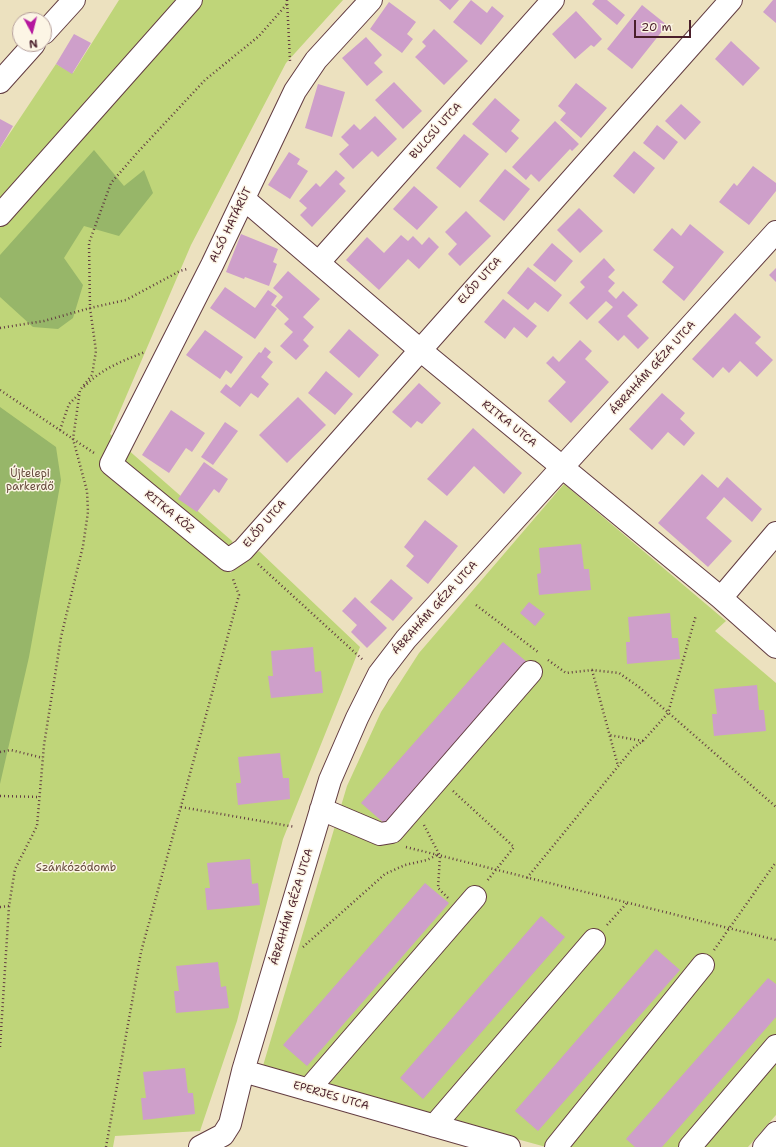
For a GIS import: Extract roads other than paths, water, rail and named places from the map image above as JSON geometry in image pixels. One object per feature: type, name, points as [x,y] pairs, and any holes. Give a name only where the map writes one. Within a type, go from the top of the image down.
[{"type":"street","points":[[52,24],[74,0]]},
{"type":"street","points":[[0,215],[191,0]]},
{"type":"street","name":"ALSÓ HATÁRÚT","points":[[111,464],[212,265],[295,91],[316,60],[370,0]]},
{"type":"street","name":"BULCSÚ UTCA","points":[[319,262],[553,0]]},
{"type":"street","name":"ELŐD UTCA","points":[[235,555],[731,0]]},
{"type":"street","points":[[0,82],[27,52]]},
{"type":"street","name":"RITKA UTCA","points":[[244,199],[419,349],[564,467],[776,647]]},
{"type":"street","name":"ÁBRAHÁM GÉZA UTCA","points":[[243,1071],[330,780],[379,674],[406,638],[564,467],[776,232]]},
{"type":"street","name":"RITKA KÖZ","points":[[111,464],[235,555]]},
{"type":"street","points":[[720,598],[776,533]]},
{"type":"street","points":[[321,809],[380,834],[392,832],[531,672]]},
{"type":"street","points":[[308,1090],[469,904]]},
{"type":"street","points":[[434,1126],[594,940]]},
{"type":"street","points":[[556,1147],[703,965]]},
{"type":"street","points":[[690,1147],[776,1046]]},
{"type":"street","points":[[200,1147],[217,1139],[226,1131],[230,1124],[243,1071]]},
{"type":"street","name":"EPERJES UTCA","points":[[243,1071],[509,1147]]},
{"type":"street","points":[[764,1147],[776,1133]]},
{"type":"park label","name":"Újtelepi parkerdő","points":[[30,480]]},
{"type":"park label","name":"Szánkózódomb","points":[[76,868]]}]
